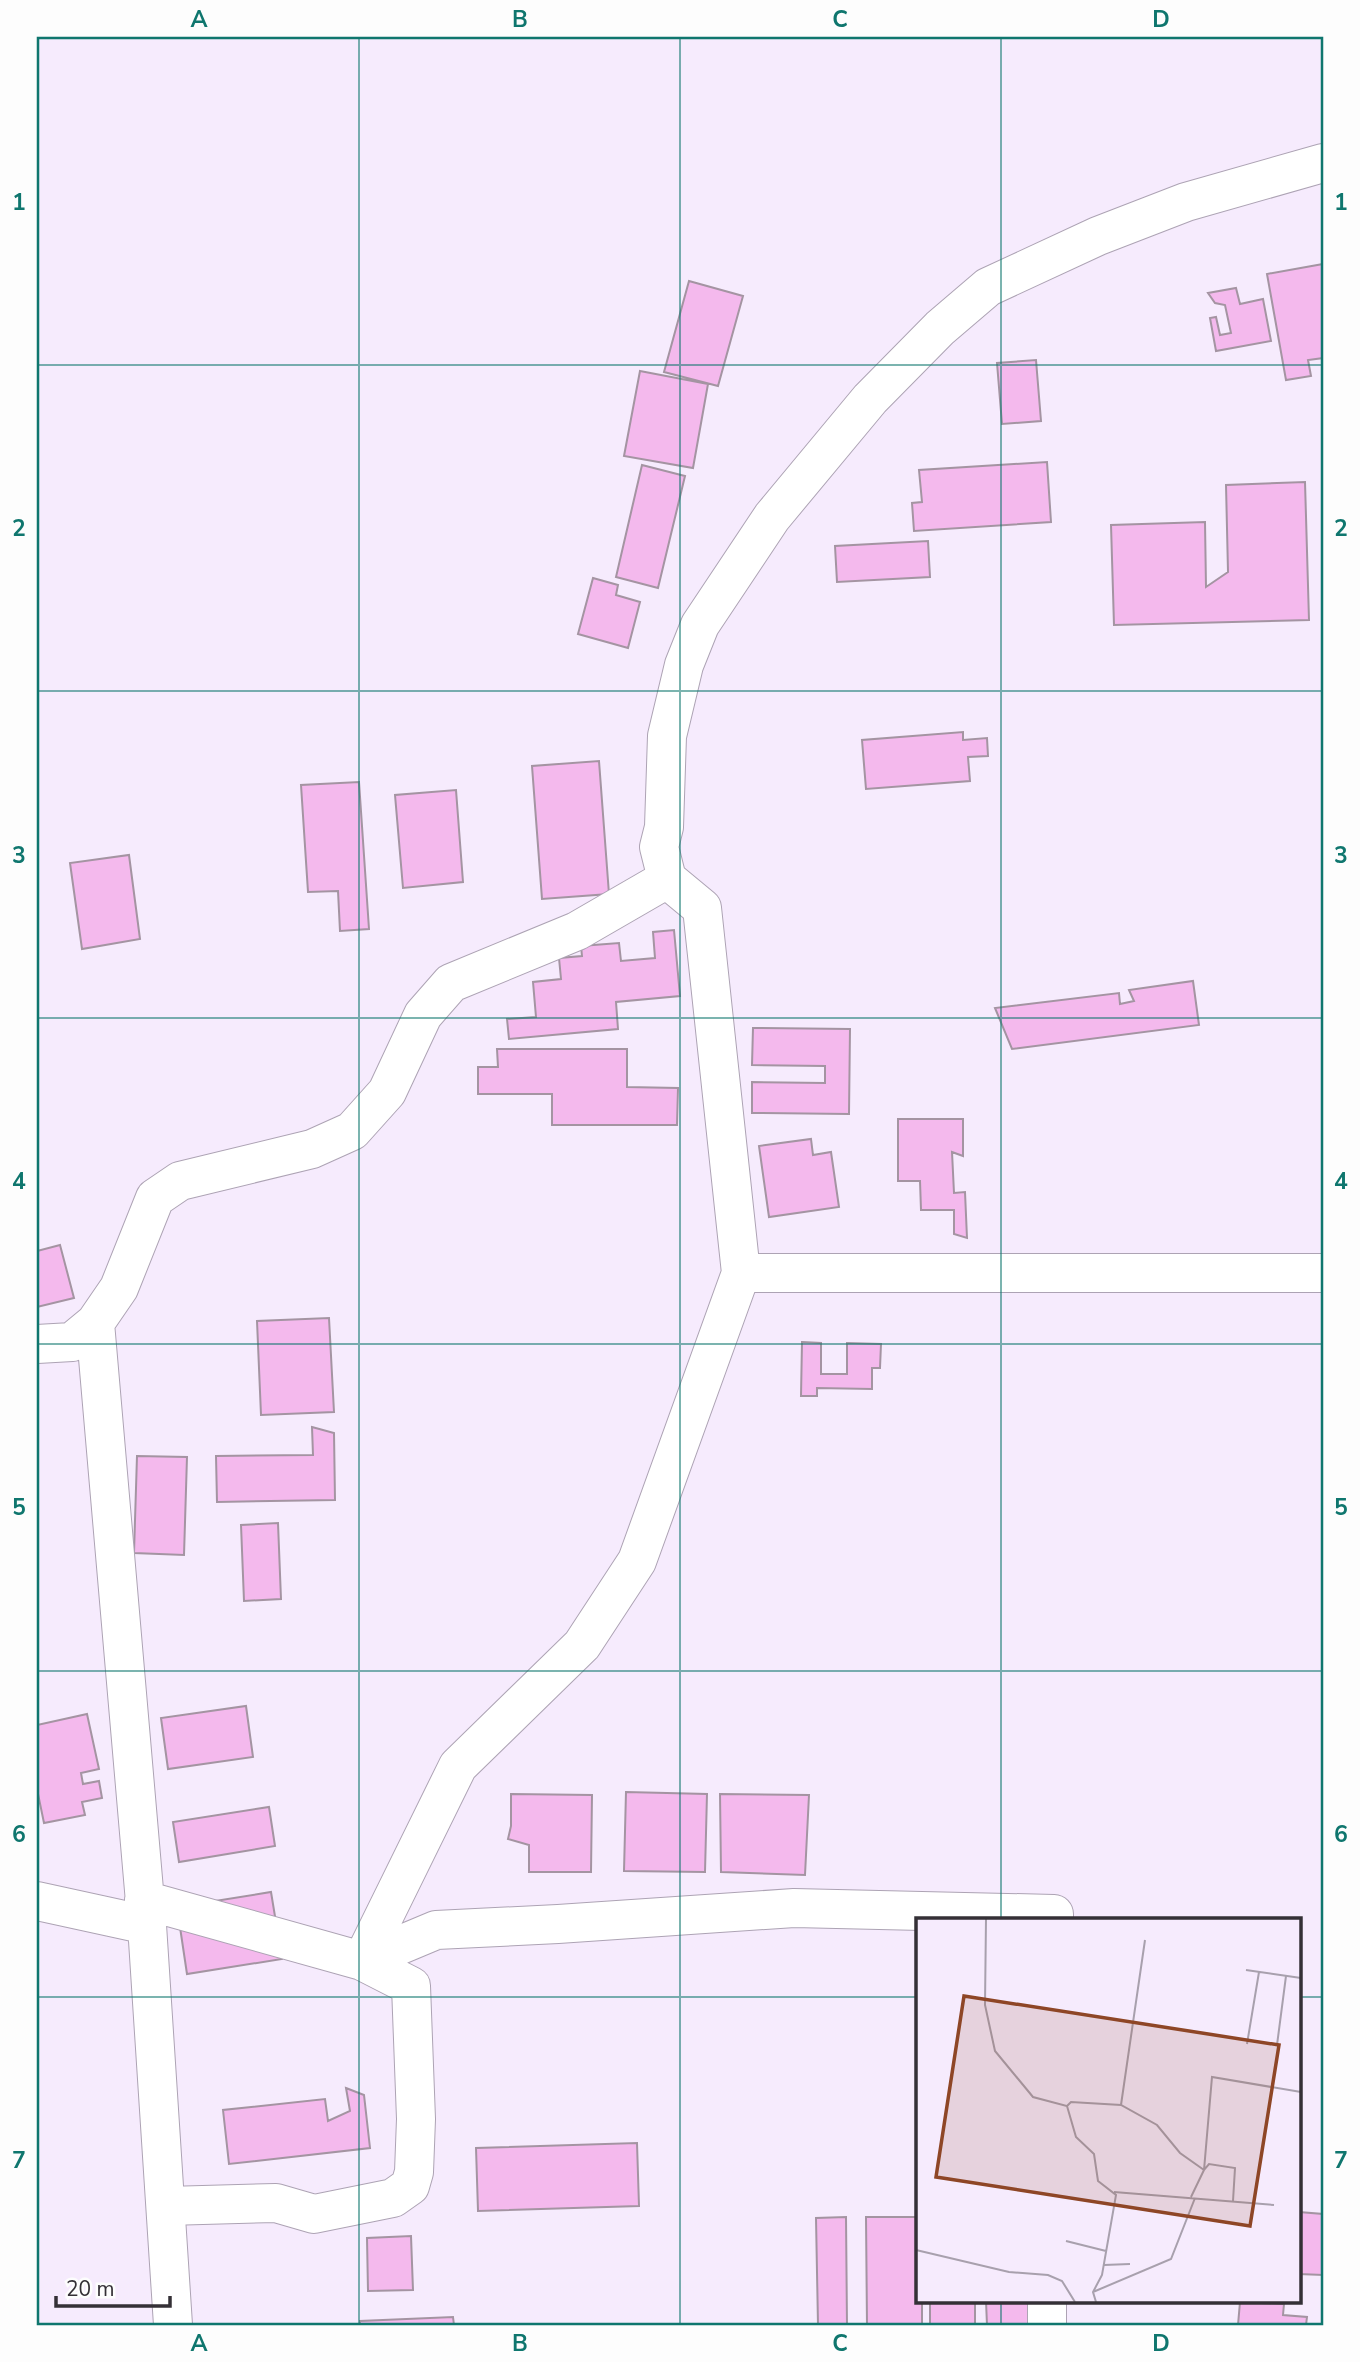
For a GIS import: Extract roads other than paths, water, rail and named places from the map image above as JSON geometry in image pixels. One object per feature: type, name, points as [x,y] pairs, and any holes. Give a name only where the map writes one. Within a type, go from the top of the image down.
[{"type":"street","points":[[362,1961],[458,1766],[582,1645],[637,1561],[741,1273],[702,908],[667,879],[659,847],[664,827],[667,736],[684,665],[700,625],[772,517],[870,399],[940,328],[988,287],[1098,236],[1186,202],[1323,163]]},
{"type":"street","points":[[37,1345],[72,1342],[95,1323],[119,1288],[155,1198],[180,1181],[312,1149],[352,1131],[387,1092],[423,1014],[451,983],[577,931],[667,879]]},
{"type":"street","points":[[741,1273],[1323,1273]]},
{"type":"street","points":[[95,1323],[145,1912],[173,2325]]},
{"type":"street","points":[[37,1901],[145,1912],[362,1961],[411,1986],[416,2119],[414,2172],[410,2186],[393,2198],[314,2214],[276,2203],[167,2206]]},
{"type":"street","points":[[362,1961],[436,1930],[794,1908],[1054,1914],[1054,1918]]},
{"type":"street","points":[[1047,2302],[1047,2325]]}]
